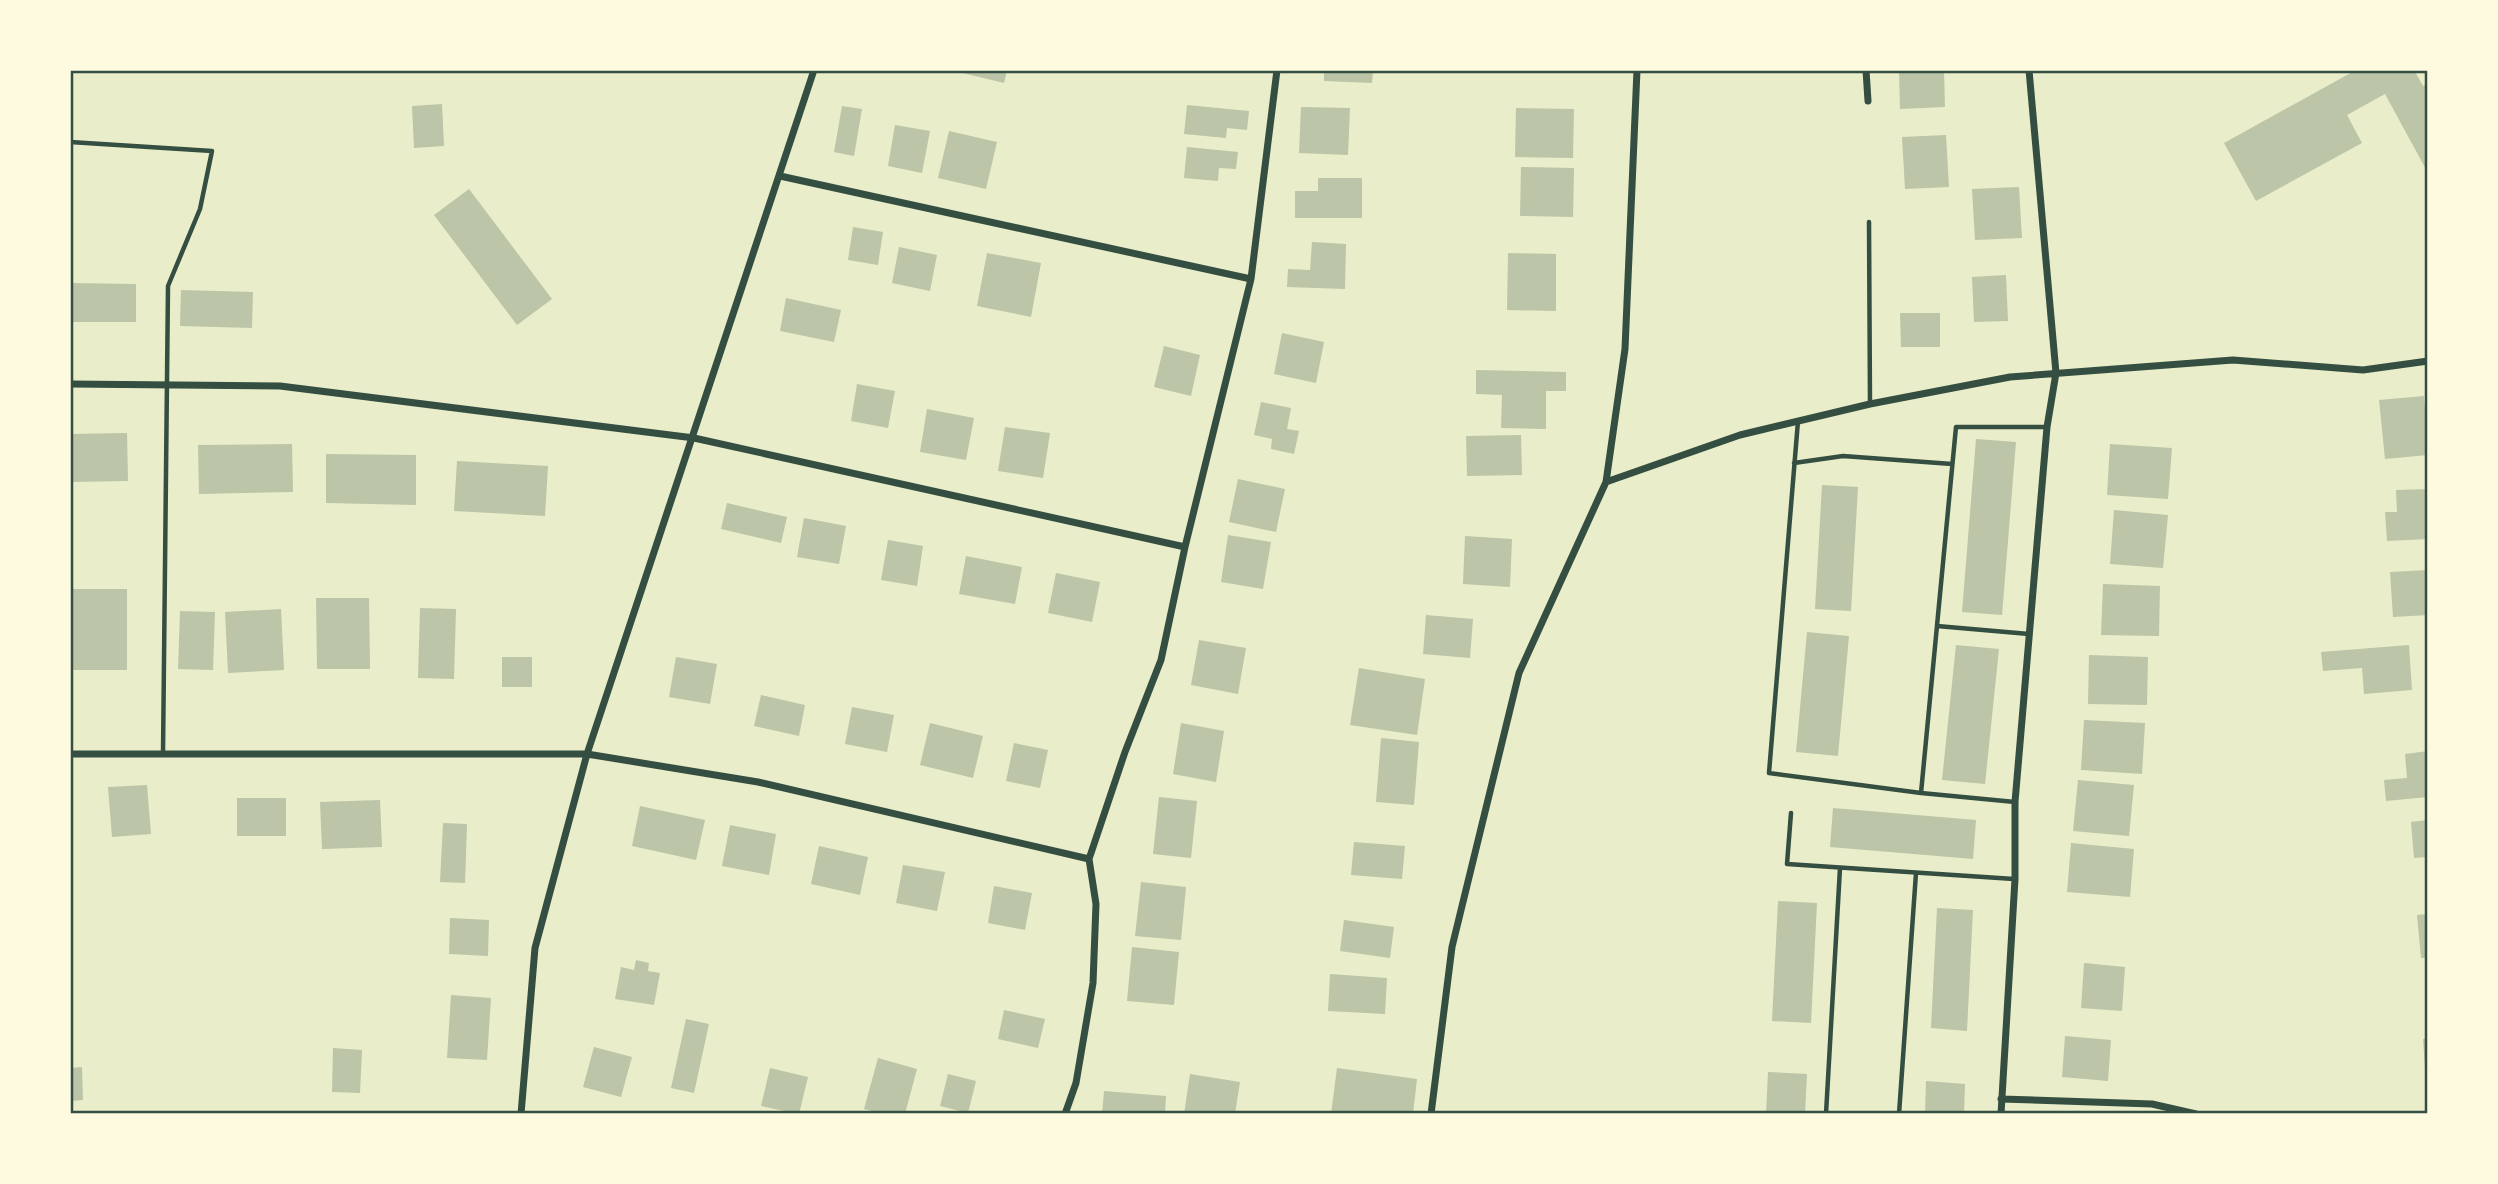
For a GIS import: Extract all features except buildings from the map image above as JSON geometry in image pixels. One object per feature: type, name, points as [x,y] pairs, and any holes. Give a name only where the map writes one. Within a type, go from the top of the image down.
[{"type":"street","points":[[521,1114],[535,948],[587,754],[814,70]]},
{"type":"street","points":[[1065,1114],[1076,1083],[1093,983],[1096,904],[1089,859],[1125,752],[1161,660],[1185,547],[1251,279],[1277,70]]},
{"type":"street","points":[[1431,1114],[1452,947],[1519,673],[1606,482],[1625,349],[1637,70]]},
{"type":"street","points":[[1866,70],[1868,101]]},
{"type":"street","points":[[2001,1114],[2015,879],[2015,802],[2047,427],[2056,373],[2029,70]]},
{"type":"street","points":[[780,176],[1251,279]]},
{"type":"street","points":[[1606,482],[1740,435],[1870,404],[2010,377],[2233,360],[2363,370],[2428,361]]},
{"type":"street","points":[[70,384],[280,386],[694,438],[1185,547]]},
{"type":"street","points":[[70,754],[587,754],[758,782],[1089,859]]},
{"type":"street","points":[[2001,1099],[2152,1104],[2196,1114]]},
{"type":"lane","points":[[70,142],[212,151],[200,209],[168,286],[163,754]]},
{"type":"lane","points":[[1869,222],[1870,404]]},
{"type":"lane","points":[[1798,421],[1769,773],[2015,802]]},
{"type":"lane","points":[[1921,793],[1956,427],[2047,427]]},
{"type":"lane","points":[[1794,463],[1843,456],[1952,464]]},
{"type":"lane","points":[[1937,626],[2029,635]]},
{"type":"lane","points":[[1791,813],[1787,864],[2015,879]]},
{"type":"lane","points":[[1826,1114],[1840,868]]},
{"type":"lane","points":[[1899,1114],[1916,873]]}]
